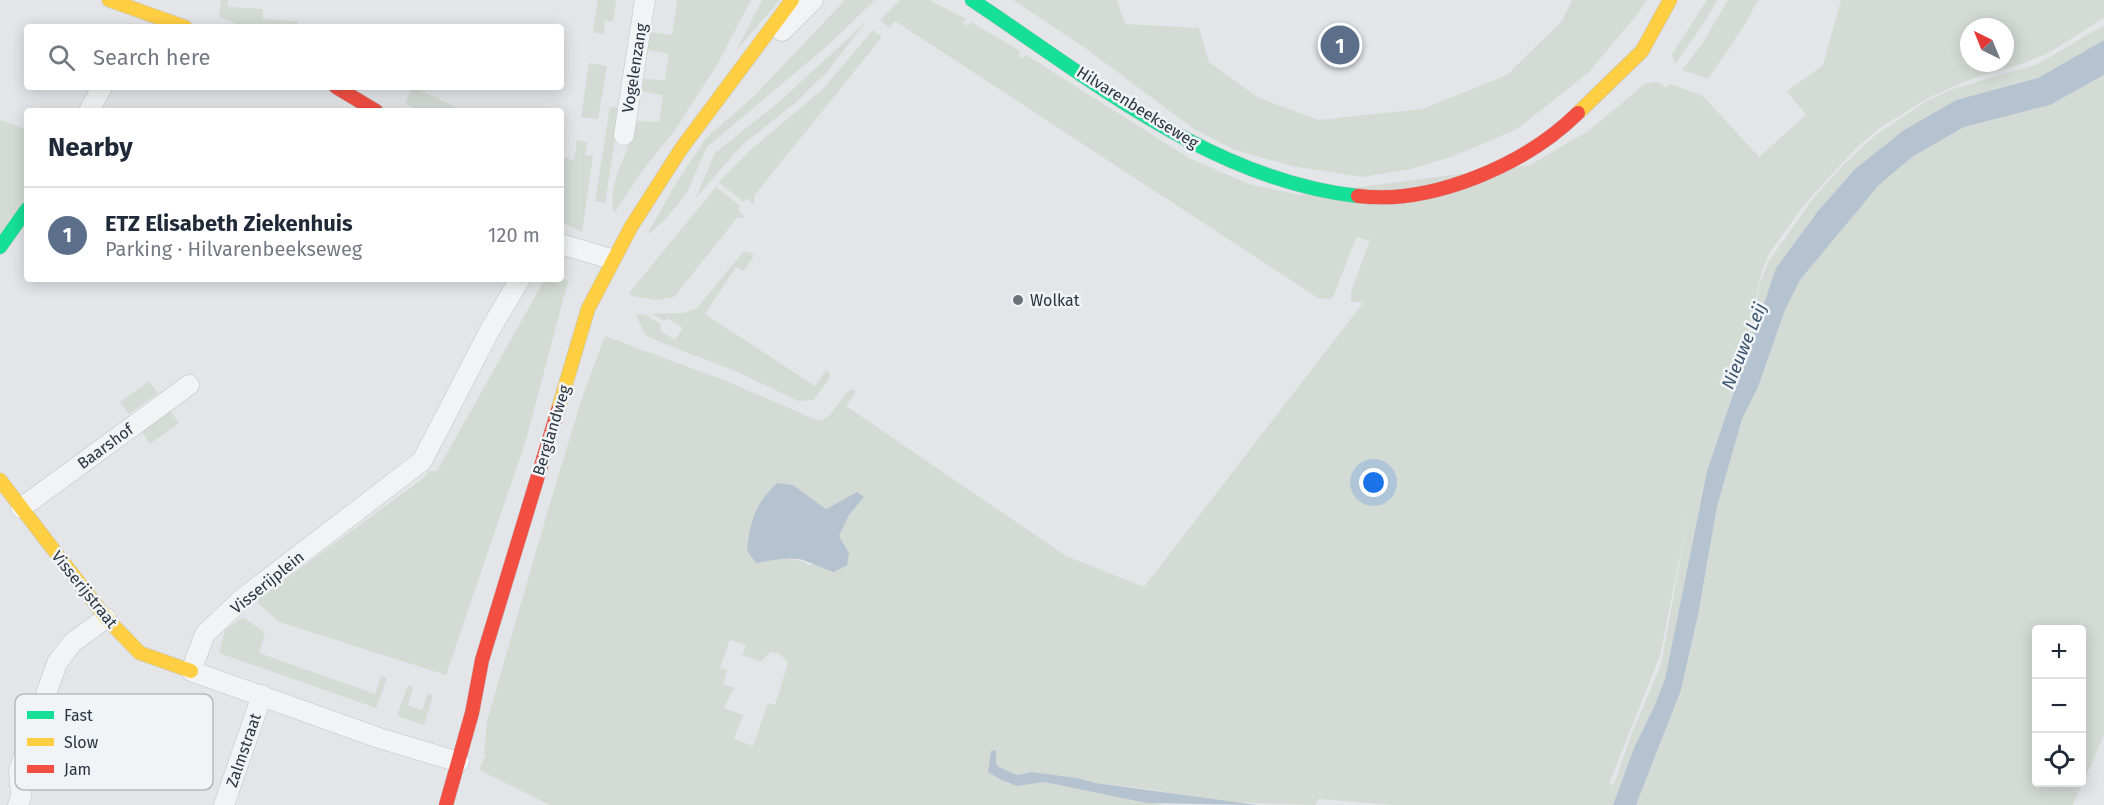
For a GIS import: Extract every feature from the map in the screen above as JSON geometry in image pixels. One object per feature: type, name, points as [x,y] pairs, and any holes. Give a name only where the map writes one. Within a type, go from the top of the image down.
[{"type":"street","points":[[109,0],[129,18],[166,24]]},
{"type":"street","name":"Vogelenzang","points":[[624,135],[645,0]]},
{"type":"street","name":"Berglandweg","points":[[446,805],[459,762],[482,660],[588,309],[610,259],[643,205],[727,86],[792,0]]},
{"type":"street","points":[[727,86],[813,0]]},
{"type":"street","name":"Hilvarenbeekseweg","points":[[972,0],[1173,133],[1247,170],[1319,192],[1379,199],[1446,188],[1511,162],[1559,132],[1642,51],[1670,0]]},
{"type":"street","points":[[91,108],[100,90]]},
{"type":"street","points":[[341,90],[371,108]]},
{"type":"street","points":[[0,247],[24,213]]},
{"type":"street","points":[[564,245],[610,259]]},
{"type":"street","name":"Visserijplein","points":[[191,671],[206,634],[243,598],[422,461],[491,328],[518,282]]},
{"type":"street","name":"Baarshof","points":[[21,508],[189,385]]},
{"type":"street","name":"Visserijstraat","points":[[0,480],[106,618],[140,653],[191,671]]},
{"type":"street","points":[[46,694],[57,663],[72,644],[106,618]]},
{"type":"street","points":[[191,671],[379,738],[459,762]]},
{"type":"street","name":"Zalmstraat","points":[[224,805],[262,695]]},
{"type":"street","points":[[18,805],[21,790]]},
{"type":"shaded area","points":[[221,0],[228,0],[228,7],[263,9],[263,19],[298,21],[298,24],[238,24],[219,17]]},
{"type":"shaded area","points":[[598,0],[616,0],[613,21],[605,21],[604,34],[593,32]]},
{"type":"shaded area","points":[[677,0],[751,0],[718,63],[675,130],[642,171],[614,213],[613,190],[636,121],[659,122],[663,95],[641,91],[642,79],[665,80],[669,54],[647,50],[650,32],[672,35]]},
{"type":"shaded area","points":[[762,0],[780,0],[736,51]]},
{"type":"shaded area","points":[[845,0],[875,0],[827,46],[706,148],[688,191],[666,219],[647,235],[676,183],[706,138],[753,97]]},
{"type":"shaded area","points":[[900,0],[929,0],[966,19],[963,23],[968,26],[971,22],[1020,51],[1018,56],[1022,59],[1026,55],[1189,158],[1249,184],[1299,195],[1530,165],[1588,131],[1646,83],[1659,82],[1666,88],[1670,84],[1702,95],[1759,157],[1806,115],[1787,91],[1823,65],[1841,0],[2104,0],[2104,18],[2050,52],[2014,66],[2014,18],[1960,18],[1960,72],[1994,72],[1930,97],[1881,127],[1856,148],[1804,205],[1770,252],[1761,274],[1750,325],[1734,372],[1751,330],[1760,283],[1769,261],[1812,200],[1843,165],[1877,134],[1927,101],[1953,89],[2038,64],[2104,25],[2104,40],[2038,78],[1956,100],[1904,130],[1855,169],[1818,211],[1776,268],[1707,471],[1665,679],[1634,748],[1613,805],[1394,805],[1319,799],[1315,805],[1224,802],[1096,783],[1077,778],[1027,772],[1017,775],[999,767],[996,763],[996,750],[993,776],[1009,784],[1044,782],[1164,805],[550,805],[479,770],[486,755],[484,754],[487,721],[550,503],[582,398],[605,336],[726,381],[819,421],[825,419],[852,389],[856,392],[846,406],[1066,556],[1144,587],[1363,303],[1351,301],[1351,292],[1371,237],[1369,241],[1357,237],[1359,231],[1332,299],[1318,298],[895,21],[889,28],[880,20]],"holes":[[[802,491],[826,509],[857,492],[863,497],[849,515],[839,536],[849,553],[809,565],[790,559],[756,563]],[[1689,511],[1661,665],[1630,738],[1614,785],[1609,784],[1660,655]],[[730,640],[746,645],[742,655],[760,662],[771,652],[779,653],[788,663],[775,705],[768,703],[753,746],[734,739],[743,715],[724,708],[734,688],[723,684],[727,670],[720,668]]]},
{"type":"shaded area","points":[[1013,0],[1117,0],[1125,24],[1199,28],[1209,62],[1257,97],[1318,120],[1422,109],[1507,75],[1562,21],[1572,0],[1646,0],[1640,11],[1588,73],[1517,129],[1454,156],[1411,169],[1362,177],[1292,166],[1235,150],[1194,129],[1085,48]]},
{"type":"shaded area","points":[[1707,0],[1717,0],[1675,64],[1672,54]]},
{"type":"shaded area","points":[[1728,0],[1758,0],[1744,26],[1708,79],[1682,70],[1702,44]]},
{"type":"shaded area","points":[[866,22],[826,73],[795,103],[741,146],[695,199],[715,153],[780,101]]},
{"type":"shaded area","points":[[873,30],[882,37],[754,196],[754,205],[747,198],[743,202],[719,182],[748,152],[823,89]]},
{"type":"shaded area","points":[[589,63],[607,66],[598,119],[581,117]]},
{"type":"shaded area","points":[[2104,75],[2104,735],[2086,776],[2086,625],[2032,625],[2032,787],[2081,787],[2073,805],[1636,805],[1681,690],[1698,615],[1717,507],[1742,419],[1758,387],[1785,310],[1800,280],[1879,185],[1912,157],[1964,127],[2050,105]]},
{"type":"shaded area","points":[[412,90],[419,90],[458,108],[412,108],[405,103]]},
{"type":"shaded area","points":[[610,107],[620,108],[605,203],[595,201]]},
{"type":"shaded area","points":[[0,120],[24,129],[24,199],[0,233]]},
{"type":"shaded area","points":[[577,140],[587,142],[585,155],[593,156],[582,232],[564,223],[564,156],[574,161]]},
{"type":"shaded area","points":[[716,187],[740,206],[738,210],[745,217],[737,218],[674,297],[657,300],[632,296],[629,293]]},
{"type":"shaded area","points":[[743,252],[754,255],[744,271],[736,267],[705,314],[815,386],[826,370],[830,373],[829,380],[813,400],[798,401],[733,370],[645,335],[636,315],[644,314],[662,325],[659,330],[675,340],[683,328],[667,318],[665,321],[651,314],[684,313],[697,308]]},
{"type":"shaded area","points":[[564,279],[568,281],[526,440],[446,675],[279,622],[256,601],[425,477],[428,471],[437,471],[543,282],[564,282]]},
{"type":"shaded area","points":[[149,381],[158,393],[129,414],[120,402]]},
{"type":"shaded area","points":[[170,411],[179,423],[150,444],[142,432]]},
{"type":"shaded area","points":[[243,617],[265,633],[259,653],[375,694],[381,676],[387,678],[376,708],[219,653],[225,630]]},
{"type":"shaded area","points":[[408,685],[413,687],[408,705],[422,710],[428,693],[433,695],[424,725],[397,716]]},
{"type":"water","points":[[2104,40],[2104,75],[2050,105],[1964,127],[1912,157],[1879,185],[1800,280],[1785,310],[1758,387],[1742,419],[1717,507],[1698,615],[1681,690],[1636,805],[1613,805],[1634,748],[1665,679],[1707,471],[1776,268],[1818,211],[1855,169],[1904,130],[1956,100],[2038,78]]},
{"type":"water","points":[[777,483],[793,485],[826,509],[857,492],[864,497],[849,515],[839,536],[849,553],[847,565],[834,572],[799,559],[756,563],[747,551],[752,522],[763,498]]},
{"type":"water","points":[[996,750],[996,763],[999,767],[1017,775],[1031,772],[1257,805],[1147,803],[1044,782],[1017,786],[988,772],[991,751]]},
{"type":"traffic: fast","points":[[972,0],[1108,93],[1203,148],[1253,170],[1304,186],[1358,196]]},
{"type":"traffic: fast","points":[[0,247],[24,213]]},
{"type":"traffic: slow","points":[[109,0],[177,24]]},
{"type":"traffic: slow","points":[[558,410],[588,309],[631,227],[681,149],[792,0]]},
{"type":"traffic: slow","points":[[1578,113],[1642,51],[1670,0]]},
{"type":"traffic: slow","points":[[0,480],[106,618],[140,653],[191,671]]},
{"type":"traffic: jam","points":[[341,90],[371,108]]},
{"type":"traffic: jam","points":[[1358,196],[1387,197],[1416,194],[1476,177],[1532,149],[1578,113]]},
{"type":"traffic: jam","points":[[446,805],[472,713],[482,660],[558,410]]},
{"type":"place","name":"ETZ Elisabeth Ziekenhuis","points":[[1340,45]]},
{"type":"place","name":"Wolkat","points":[[1018,300]]},
{"type":"water label","name":"Nieuwe Leij","points":[[1744,346]]}]
